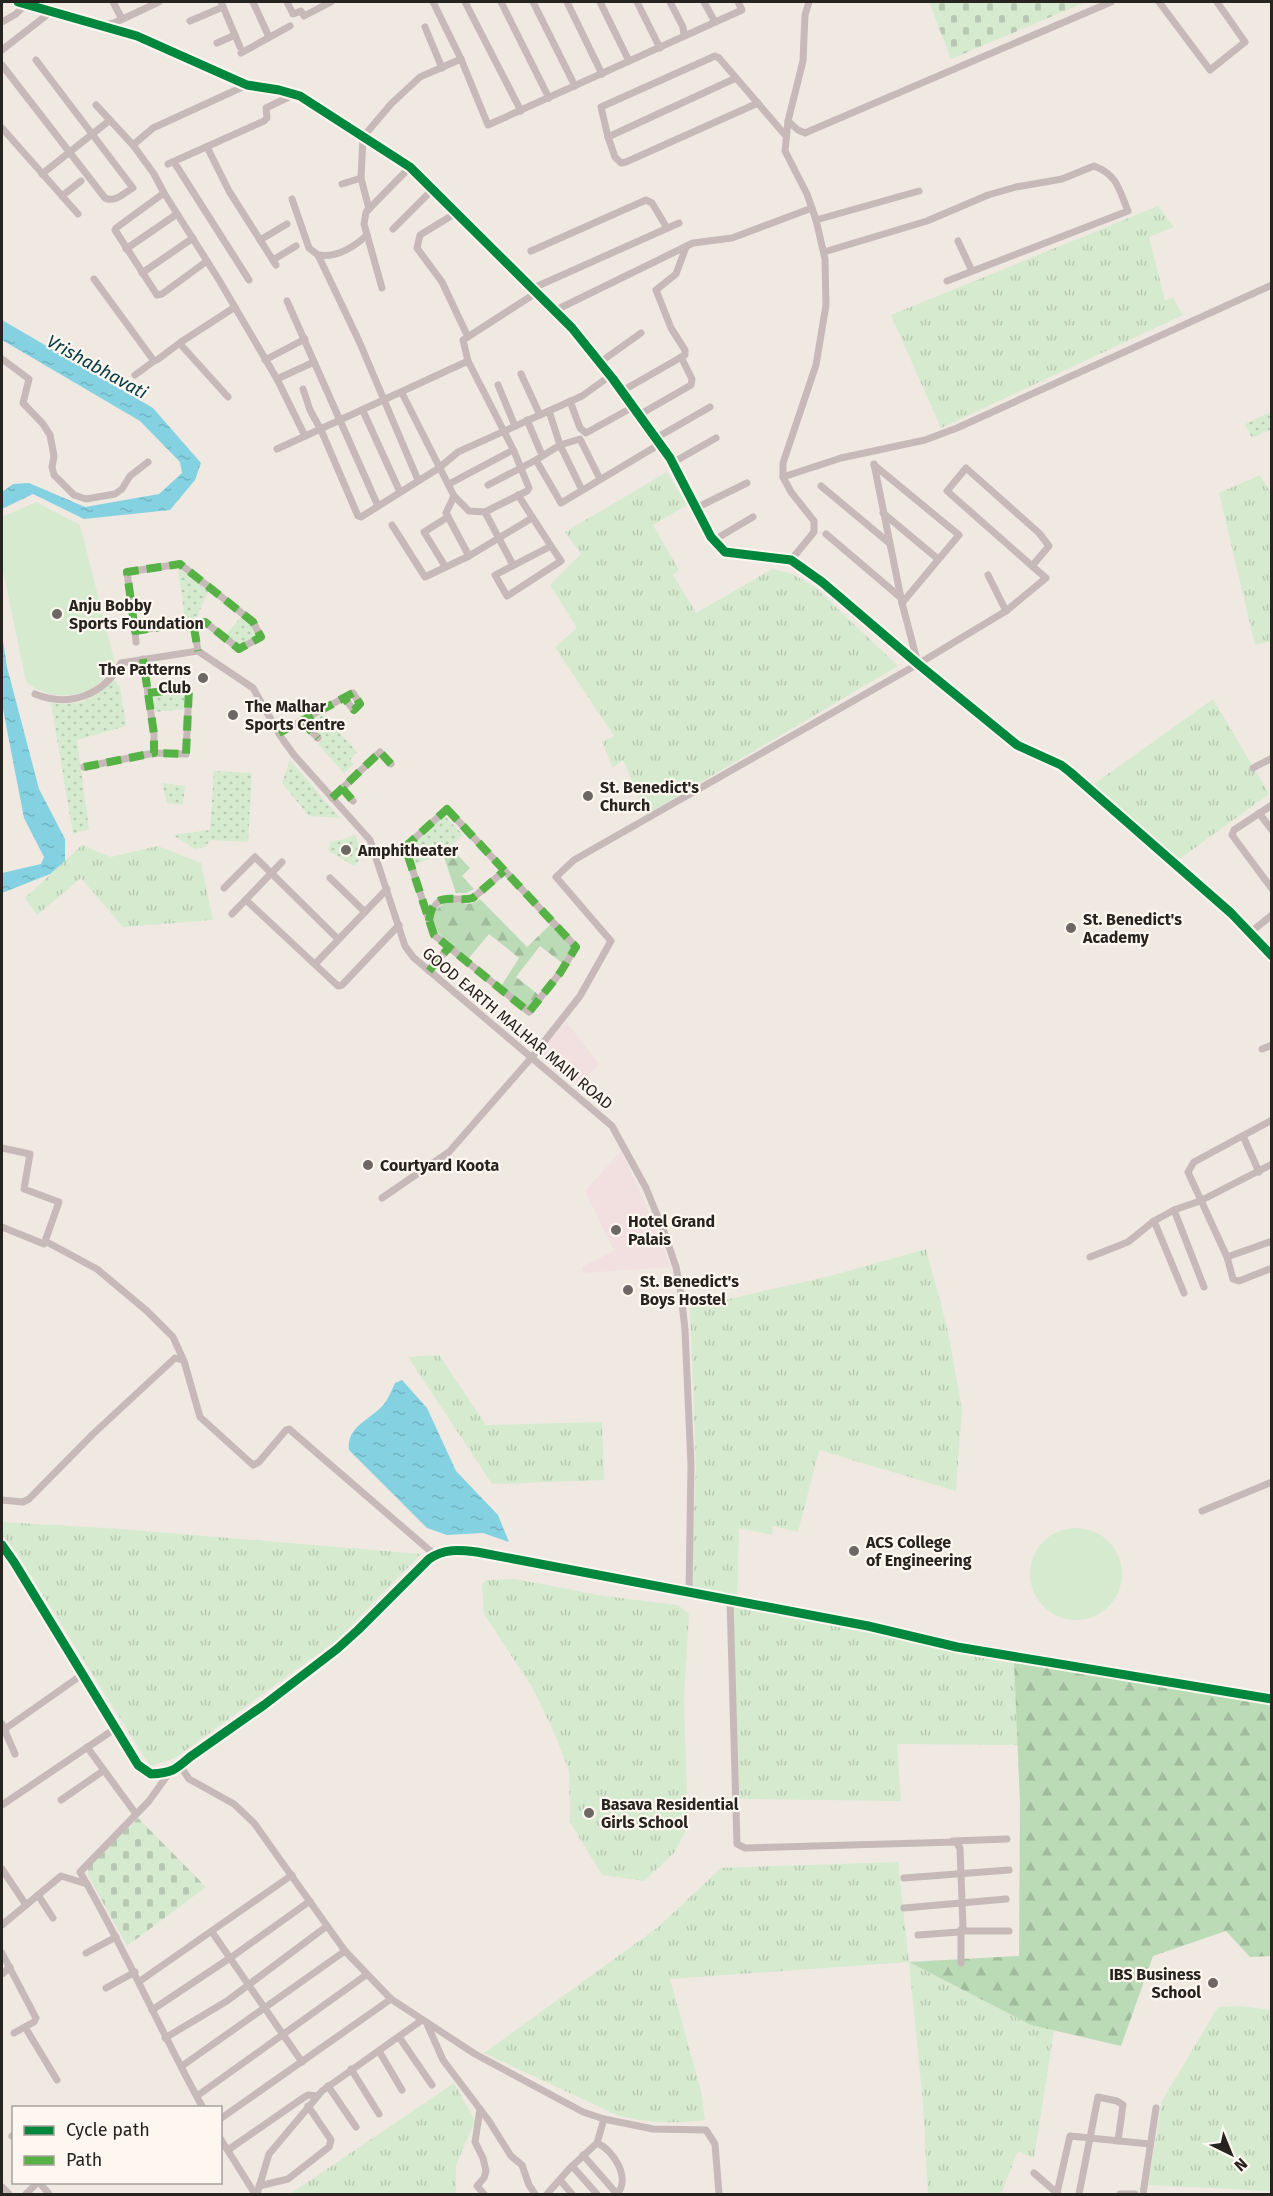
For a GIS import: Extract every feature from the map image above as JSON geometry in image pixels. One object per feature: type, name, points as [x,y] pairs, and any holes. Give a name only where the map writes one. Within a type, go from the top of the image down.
[{"type":"street","points":[[113,2],[122,19]]},
{"type":"street","points":[[100,26],[122,19],[149,4],[159,2]]},
{"type":"street","points":[[253,2],[269,37]]},
{"type":"street","points":[[287,2],[293,14],[301,11],[304,16],[331,2]]},
{"type":"street","points":[[433,2],[461,60],[488,125],[742,10],[738,2]]},
{"type":"street","points":[[465,2],[521,111]]},
{"type":"street","points":[[501,2],[549,98]]},
{"type":"street","points":[[533,2],[575,86]]},
{"type":"street","points":[[567,2],[603,74]]},
{"type":"street","points":[[600,2],[630,61]]},
{"type":"street","points":[[637,2],[660,48]]},
{"type":"street","points":[[670,2],[683,27],[684,36]]},
{"type":"street","points":[[704,2],[715,22]]},
{"type":"street","points":[[791,560],[813,532],[814,521],[791,492],[783,477],[783,463],[816,365],[826,305],[824,252],[816,220],[785,152],[788,121],[803,61],[805,15],[809,2]]},
{"type":"street","points":[[788,121],[805,133],[1111,2]]},
{"type":"street","points":[[1159,2],[1210,70],[1245,42],[1216,2]]},
{"type":"street","points":[[2,22],[16,14],[28,3],[136,36],[247,85],[300,96],[410,167],[572,328],[658,441],[714,540],[725,552],[791,560],[822,582],[1017,745],[1061,765],[1251,932],[1272,956]]},
{"type":"street","points":[[190,21],[222,4],[241,50],[290,26]]},
{"type":"street","points":[[2,50],[52,11]]},
{"type":"street","points":[[425,27],[442,68]]},
{"type":"street","points":[[217,43],[235,35]]},
{"type":"street","points":[[758,103],[621,163],[615,158],[601,108],[713,56],[719,58],[758,103],[786,136]]},
{"type":"street","points":[[2,65],[108,200],[116,199],[133,188],[36,60]]},
{"type":"street","points":[[369,209],[362,178],[363,137],[391,104],[420,77],[461,60]]},
{"type":"street","points":[[608,137],[736,78]]},
{"type":"street","points":[[133,145],[153,128],[247,85]]},
{"type":"street","points":[[249,280],[171,163],[264,122],[267,118],[266,108],[295,94]]},
{"type":"street","points":[[96,105],[133,145],[154,174],[266,360],[305,436]]},
{"type":"street","points":[[42,174],[110,120]]},
{"type":"street","points":[[2,128],[78,214]]},
{"type":"street","points":[[207,147],[229,191],[274,262],[296,246]]},
{"type":"street","points":[[824,252],[927,220],[1016,186],[1062,179],[1094,166],[1107,171],[1117,184],[1128,211],[946,281]]},
{"type":"street","points":[[382,288],[364,224],[369,209],[410,167]]},
{"type":"street","points":[[342,184],[362,178]]},
{"type":"street","points":[[62,196],[81,181]]},
{"type":"street","points":[[393,228],[432,190]]},
{"type":"street","points":[[816,220],[919,191]]},
{"type":"street","points":[[164,193],[116,228],[126,249],[154,293],[160,295],[207,261]]},
{"type":"street","points":[[292,199],[309,248],[318,255],[359,341],[418,480]]},
{"type":"street","points":[[531,251],[646,200],[652,203],[668,228]]},
{"type":"street","points":[[554,311],[695,243],[730,239],[812,208]]},
{"type":"street","points":[[456,213],[420,235],[417,248],[442,282],[468,337]]},
{"type":"street","points":[[126,249],[177,214]]},
{"type":"street","points":[[402,393],[454,496],[469,511],[485,512],[518,495],[529,488],[504,431],[468,361],[463,340],[534,291],[680,223]]},
{"type":"street","points":[[260,240],[286,224]]},
{"type":"street","points":[[318,255],[330,256],[356,246],[367,236]]},
{"type":"street","points":[[142,273],[193,238]]},
{"type":"street","points":[[958,241],[972,271]]},
{"type":"street","points":[[622,391],[686,352],[671,328],[656,290],[676,274],[686,247]]},
{"type":"street","points":[[94,279],[154,360]]},
{"type":"street","points":[[783,477],[841,458],[925,441],[1272,285]]},
{"type":"street","points":[[287,301],[378,506]]},
{"type":"street","points":[[135,375],[235,307]]},
{"type":"street","points":[[599,363],[641,333]]},
{"type":"street","points":[[266,360],[305,339]]},
{"type":"street","points":[[181,342],[182,346],[228,397]]},
{"type":"street","points":[[639,415],[692,384],[692,379],[681,357]]},
{"type":"street","points":[[2,359],[29,379],[24,403],[50,435],[54,456],[52,467],[54,475],[74,495],[86,500],[115,494],[122,489],[130,476],[148,462]]},
{"type":"street","points":[[277,449],[468,361]]},
{"type":"street","points":[[276,379],[314,362]]},
{"type":"street","points":[[521,374],[540,415]]},
{"type":"street","points":[[303,390],[358,516],[365,515],[439,468],[458,452],[582,396],[610,376]]},
{"type":"street","points":[[498,385],[515,426]]},
{"type":"street","points":[[570,401],[580,428],[586,433],[633,406]]},
{"type":"street","points":[[527,420],[539,457],[561,503],[710,407]]},
{"type":"street","points":[[363,411],[400,492]]},
{"type":"street","points":[[549,411],[560,445],[582,490]]},
{"type":"street","points":[[672,463],[716,438]]},
{"type":"street","points":[[488,485],[560,445],[580,439],[600,479]]},
{"type":"street","points":[[449,484],[513,450]]},
{"type":"street","points":[[901,600],[959,535],[874,464],[888,542],[901,600],[918,664]]},
{"type":"street","points":[[382,1198],[449,1152],[532,1057],[580,996],[611,941],[556,877],[574,860],[918,664],[1006,611],[1046,578],[1032,566],[947,491],[966,468],[1039,533],[1048,546],[1032,566]]},
{"type":"street","points":[[696,508],[747,483]]},
{"type":"street","points":[[821,486],[888,542]]},
{"type":"street","points":[[518,495],[561,561],[507,596],[495,575],[551,546]]},
{"type":"street","points":[[454,496],[446,511],[469,556]]},
{"type":"street","points":[[485,512],[513,565]]},
{"type":"street","points":[[883,513],[938,559]]},
{"type":"street","points":[[445,566],[424,532],[448,517]]},
{"type":"street","points":[[714,540],[753,517]]},
{"type":"street","points":[[393,525],[424,576],[469,556],[532,518]]},
{"type":"street","points":[[826,534],[901,600]]},
{"type":"street","points":[[135,631],[205,622],[238,649],[261,637],[254,622],[180,564],[127,572],[136,642]]},
{"type":"street","points":[[988,575],[1006,611]]},
{"type":"street","points":[[35,694],[57,700],[80,698],[104,685],[121,663],[198,651],[194,622]]},
{"type":"street","name":"GOOD EARTH MALHAR MAIN ROAD","points":[[198,651],[253,688],[294,755],[370,840],[405,946],[413,957],[612,1126],[646,1188],[676,1267],[685,1330],[690,1443],[689,1593]]},
{"type":"street","points":[[143,659],[154,734],[154,753]]},
{"type":"street","points":[[84,767],[154,753],[186,754],[189,688],[148,693]]},
{"type":"street","points":[[279,733],[344,698]]},
{"type":"street","points":[[302,721],[318,738]]},
{"type":"street","points":[[332,798],[380,752],[391,764]]},
{"type":"street","points":[[1253,768],[1272,758]]},
{"type":"street","points":[[342,788],[353,801]]},
{"type":"street","points":[[1272,805],[1234,830],[1232,836],[1272,888]]},
{"type":"street","points":[[447,809],[576,947],[560,973],[529,1012],[434,935],[429,921],[405,847],[447,809]]},
{"type":"street","points":[[1259,813],[1272,830]]},
{"type":"street","points":[[224,888],[254,857],[338,939]]},
{"type":"street","points":[[232,914],[282,862]]},
{"type":"street","points":[[429,921],[438,903],[451,897],[473,898],[504,871]]},
{"type":"street","points":[[330,878],[364,912]]},
{"type":"street","points":[[315,964],[387,889]]},
{"type":"street","points":[[246,900],[336,985],[340,986],[399,925]]},
{"type":"street","points":[[1251,932],[1272,915]]},
{"type":"street","points":[[429,971],[449,947]]},
{"type":"street","points":[[1262,1049],[1272,1045]]},
{"type":"street","points":[[1272,1120],[1194,1162],[1188,1172],[1227,1257],[1233,1279],[1238,1282],[1272,1268]]},
{"type":"street","points":[[1243,1136],[1258,1172]]},
{"type":"street","points":[[2,1148],[30,1154],[24,1190],[59,1202],[44,1244],[2,1227]]},
{"type":"street","points":[[1090,1257],[1128,1242],[1154,1221],[1174,1210],[1200,1201],[1272,1164]]},
{"type":"street","points":[[1174,1210],[1204,1287]]},
{"type":"street","points":[[1154,1221],[1184,1293]]},
{"type":"street","points":[[1227,1257],[1272,1240]]},
{"type":"street","points":[[45,1241],[97,1269],[147,1311],[173,1337],[179,1348],[200,1417],[253,1465],[259,1462],[285,1430],[289,1429],[435,1555]]},
{"type":"street","points":[[2,1500],[23,1502],[29,1499],[93,1434],[175,1359],[182,1360]]},
{"type":"street","points":[[1202,1511],[1272,1482]]},
{"type":"street","points":[[2,1545],[138,1764],[151,1774],[169,1773]]},
{"type":"street","points":[[202,2106],[165,2038],[135,1972],[80,1872],[148,1801],[169,1773],[264,1705],[348,1640],[435,1555],[447,1551],[464,1550],[868,1626],[957,1647],[1272,1699]]},
{"type":"street","points":[[730,1600],[737,1844],[745,1848],[1007,1839]]},
{"type":"street","points":[[15,1754],[2,1728],[83,1674]]},
{"type":"street","points":[[2,1805],[116,1728]]},
{"type":"street","points":[[87,1747],[136,1814]]},
{"type":"street","points":[[183,1765],[183,1770],[189,1779],[228,1800],[247,1816],[345,1951],[391,2000],[475,2054],[570,2106],[604,2119],[653,2129],[706,2130],[715,2144],[719,2194]]},
{"type":"street","points":[[61,1800],[103,1771]]},
{"type":"street","points":[[953,1841],[960,1848],[963,1927],[961,1963]]},
{"type":"street","points":[[2,1869],[26,1905]]},
{"type":"street","points":[[904,1878],[1009,1870]]},
{"type":"street","points":[[140,1982],[292,1875]]},
{"type":"street","points":[[2,1925],[61,1876],[87,1884]]},
{"type":"street","points":[[38,1895],[53,1918]]},
{"type":"street","points":[[904,1908],[1006,1899]]},
{"type":"street","points":[[152,2010],[231,1958],[310,1901]]},
{"type":"street","points":[[165,2038],[226,2001],[327,1926]]},
{"type":"street","points":[[918,1935],[961,1931],[1009,1931]]},
{"type":"street","points":[[212,1932],[302,2062]]},
{"type":"street","points":[[86,1953],[116,1937]]},
{"type":"street","points":[[182,2066],[345,1951]]},
{"type":"street","points":[[2,1953],[36,2018],[34,2022],[14,2033]]},
{"type":"street","points":[[2,1974],[10,1967]]},
{"type":"street","points":[[106,1989],[135,1972]]},
{"type":"street","points":[[197,2096],[366,1975]]},
{"type":"street","points":[[222,2118],[391,2000]]},
{"type":"street","points":[[256,2194],[269,2154],[317,2096],[351,2069],[424,2022]]},
{"type":"street","points":[[424,2022],[443,2060],[480,2109],[511,2156],[522,2165],[535,2194]]},
{"type":"street","points":[[25,2027],[57,2080]]},
{"type":"street","points":[[399,2037],[432,2085]]},
{"type":"street","points":[[379,2051],[402,2090]]},
{"type":"street","points":[[351,2069],[379,2114]]},
{"type":"street","points":[[328,2086],[356,2127]]},
{"type":"street","points":[[228,2150],[305,2096],[317,2096]]},
{"type":"street","points":[[1079,2194],[1098,2097],[1117,2101],[1123,2105],[1118,2141]]},
{"type":"street","points":[[259,2186],[288,2179],[329,2147],[331,2140],[308,2106]]},
{"type":"street","points":[[1143,2194],[1156,2108]]},
{"type":"street","points":[[480,2109],[475,2142],[483,2157],[486,2171],[477,2186],[484,2194]]},
{"type":"street","points":[[547,2194],[597,2143],[604,2119]]},
{"type":"street","points":[[1034,2173],[1057,2194],[1070,2136],[1150,2144]]},
{"type":"street","points":[[222,2141],[256,2194]]},
{"type":"street","points":[[583,2155],[617,2194],[621,2187],[620,2166],[602,2145],[597,2143]]},
{"type":"street","points":[[572,2166],[597,2194]]},
{"type":"street","points":[[560,2180],[572,2194]]},
{"type":"street","points":[[2,2187],[9,2194]]},
{"type":"street","points":[[1120,2194],[1135,2194]]},
{"type":"shaded area","points":[[566,1022],[599,1064],[579,1086],[540,1052]]},
{"type":"shaded area","points":[[621,1151],[671,1267],[583,1273],[582,1267],[614,1251],[585,1191]]},
{"type":"green space","points":[[929,2],[1086,2],[951,59]]},
{"type":"green space","points":[[1158,206],[1174,227],[1149,237],[1165,300],[1173,298],[1183,315],[941,428],[891,315]]},
{"type":"green space","points":[[1271,412],[1271,429],[1252,438],[1245,424]]},
{"type":"green space","points":[[667,472],[687,505],[653,525],[679,570],[673,575],[696,613],[772,569],[791,573],[816,588],[898,666],[647,814],[623,760],[613,768],[602,742],[614,736],[555,647],[577,628],[550,585],[581,554],[565,532]]},
{"type":"green space","points":[[1260,475],[1271,493],[1272,641],[1255,645],[1219,493]]},
{"type":"green space","name":"Anju Bobby Sports Foundation","points":[[36,502],[80,525],[115,663],[108,675],[98,684],[75,694],[63,696],[50,694],[26,682],[2,565],[2,517]]},
{"type":"green space","points":[[178,568],[208,591],[197,617],[185,620]]},
{"type":"green space","points":[[241,617],[253,627],[255,637],[239,646],[226,635]]},
{"type":"green space","points":[[114,679],[120,687],[126,726],[77,740],[89,829],[73,834],[51,703],[70,704],[86,700],[101,692]]},
{"type":"green space","points":[[184,692],[184,709],[155,712],[153,695]]},
{"type":"green space","points":[[1213,699],[1269,794],[1178,860],[1094,784]]},
{"type":"green space","points":[[323,715],[357,752],[350,760],[354,764],[344,773],[318,744],[323,740],[308,724]]},
{"type":"green space","points":[[290,760],[340,818],[309,816],[282,783]]},
{"type":"green space","points":[[214,771],[252,773],[248,842],[210,840],[205,847],[195,849],[173,835],[210,830]]},
{"type":"green space","points":[[162,783],[185,786],[183,805],[167,803]]},
{"type":"green space","points":[[444,815],[463,835],[443,854],[413,865],[407,849]]},
{"type":"green space","name":"Amphitheater","points":[[355,835],[360,847],[360,859],[354,866],[328,850],[331,841]]},
{"type":"green space","points":[[82,845],[111,857],[158,846],[201,863],[213,920],[123,927],[81,878],[37,915],[25,898]]},
{"type":"green space","points":[[450,847],[470,868],[462,876],[474,889],[466,893],[456,893],[443,854]]},
{"type":"green space","points":[[480,899],[527,947],[551,924],[573,946],[562,963],[540,946],[516,977],[539,995],[528,1009],[500,988],[519,958],[489,934],[469,958],[445,939],[435,927],[435,913],[443,904],[453,902],[465,904]]},
{"type":"green space","points":[[926,1249],[947,1327],[962,1409],[956,1491],[819,1450],[798,1532],[773,1526],[772,1535],[739,1528],[737,1599],[691,1588],[696,1467],[690,1308],[830,1276]]},
{"type":"green space","points":[[439,1355],[486,1425],[602,1422],[604,1480],[492,1484],[408,1357]]},
{"type":"green space","points":[[2,1522],[121,1529],[421,1554],[337,1640],[175,1758],[150,1766],[14,1549],[2,1535]]},
{"type":"green space","points":[[1067,1528],[1085,1528],[1102,1535],[1115,1548],[1122,1565],[1122,1583],[1115,1600],[1102,1613],[1085,1620],[1067,1620],[1050,1613],[1037,1600],[1030,1583],[1030,1565],[1037,1548],[1050,1535]]},
{"type":"green space","points":[[515,1579],[604,1596],[678,1605],[689,1614],[684,1700],[688,1827],[674,1853],[644,1881],[602,1875],[570,1822],[569,1771],[553,1730],[532,1687],[484,1614],[482,1584],[487,1580]]},
{"type":"green space","points":[[733,1605],[1014,1661],[1018,1745],[897,1744],[901,1801],[739,1799]]},
{"type":"green space","points":[[1014,1661],[1271,1704],[1271,1956],[1250,1957],[1226,1931],[1153,1956],[1121,2046],[1031,2025],[909,1962],[1019,1956],[1020,1803]]},
{"type":"green space","points":[[138,1818],[206,1887],[127,1946],[88,1875],[88,1867]]},
{"type":"green space","points":[[898,1862],[909,1962],[670,1979],[701,2091],[705,2120],[662,2122],[619,2116],[484,2053],[657,1928],[721,1868]]},
{"type":"green space","points":[[909,1962],[1031,2025],[1054,2030],[1034,2158],[1018,2151],[1001,2194],[928,2194],[923,2104]]},
{"type":"green space","points":[[1240,2006],[1271,2010],[1271,2191],[1148,2185],[1162,2101],[1218,2007]]},
{"type":"green space","points":[[454,2083],[475,2121],[456,2165],[456,2194],[290,2194]]},
{"type":"water","points":[[2,320],[153,408],[201,463],[195,480],[170,510],[84,519],[33,494],[2,509],[2,492],[13,484],[29,483],[85,507],[159,494],[182,473],[180,462],[140,421],[2,340]]},
{"type":"water","points":[[2,634],[7,667],[39,789],[65,839],[65,861],[50,874],[2,893],[2,873],[41,864],[44,857],[24,818],[2,704]]},
{"type":"water","points":[[402,1380],[427,1408],[456,1471],[498,1515],[509,1542],[483,1533],[447,1535],[427,1528],[349,1450],[351,1435],[355,1429],[379,1410],[395,1383]]},
{"type":"marked path","points":[[193,622],[135,631],[127,572],[180,564],[253,622],[261,637],[239,649],[205,622],[193,622],[198,651]]},
{"type":"marked path","points":[[84,767],[154,753],[154,734],[143,659]]},
{"type":"marked path","points":[[148,693],[189,688],[186,754],[154,753]]},
{"type":"marked path","points":[[279,733],[353,693],[360,704],[354,710],[344,698]]},
{"type":"marked path","points":[[301,721],[318,738]]},
{"type":"marked path","points":[[332,798],[380,752],[391,764]]},
{"type":"marked path","points":[[342,788],[353,801]]},
{"type":"marked path","points":[[447,809],[576,947],[560,973],[529,1012],[434,935],[405,847],[447,809]]},
{"type":"marked path","points":[[429,921],[435,904],[445,899],[473,898],[504,871]]},
{"type":"marked path","points":[[429,971],[449,947]]},
{"type":"cycle path","points":[[18,2],[137,36],[247,85],[300,96],[410,167],[572,328],[613,379],[670,458],[711,537],[725,552],[791,560],[822,582],[1017,745],[1061,765],[1070,772],[1231,913],[1272,956]]},
{"type":"cycle path","points":[[2,1545],[138,1765],[151,1774],[169,1772],[177,1768],[264,1705],[337,1649],[429,1559],[440,1553],[452,1551],[477,1552],[868,1626],[957,1647],[1272,1699]]},
{"type":"place","name":"Anju Bobby Sports Foundation","points":[[57,614]]},
{"type":"place","name":"The Patterns Club","points":[[203,678]]},
{"type":"place","name":"The Malhar Sports Centre","points":[[233,715]]},
{"type":"place","name":"St. Benedict's Church","points":[[588,796]]},
{"type":"place","name":"Amphitheater","points":[[346,850]]},
{"type":"place","name":"St. Benedict's Academy","points":[[1071,928]]},
{"type":"place","name":"Courtyard Koota","points":[[368,1165]]},
{"type":"place","name":"Hotel Grand Palais","points":[[616,1230]]},
{"type":"place","name":"St. Benedict's Boys Hostel","points":[[628,1290]]},
{"type":"place","name":"ACS College of Engineering","points":[[854,1551]]},
{"type":"place","name":"Basava Residential Girls School","points":[[589,1813]]},
{"type":"place","name":"IBS Business School","points":[[1213,1983]]},
{"type":"water label","name":"Vrishabhavati","points":[[97,367]]}]
